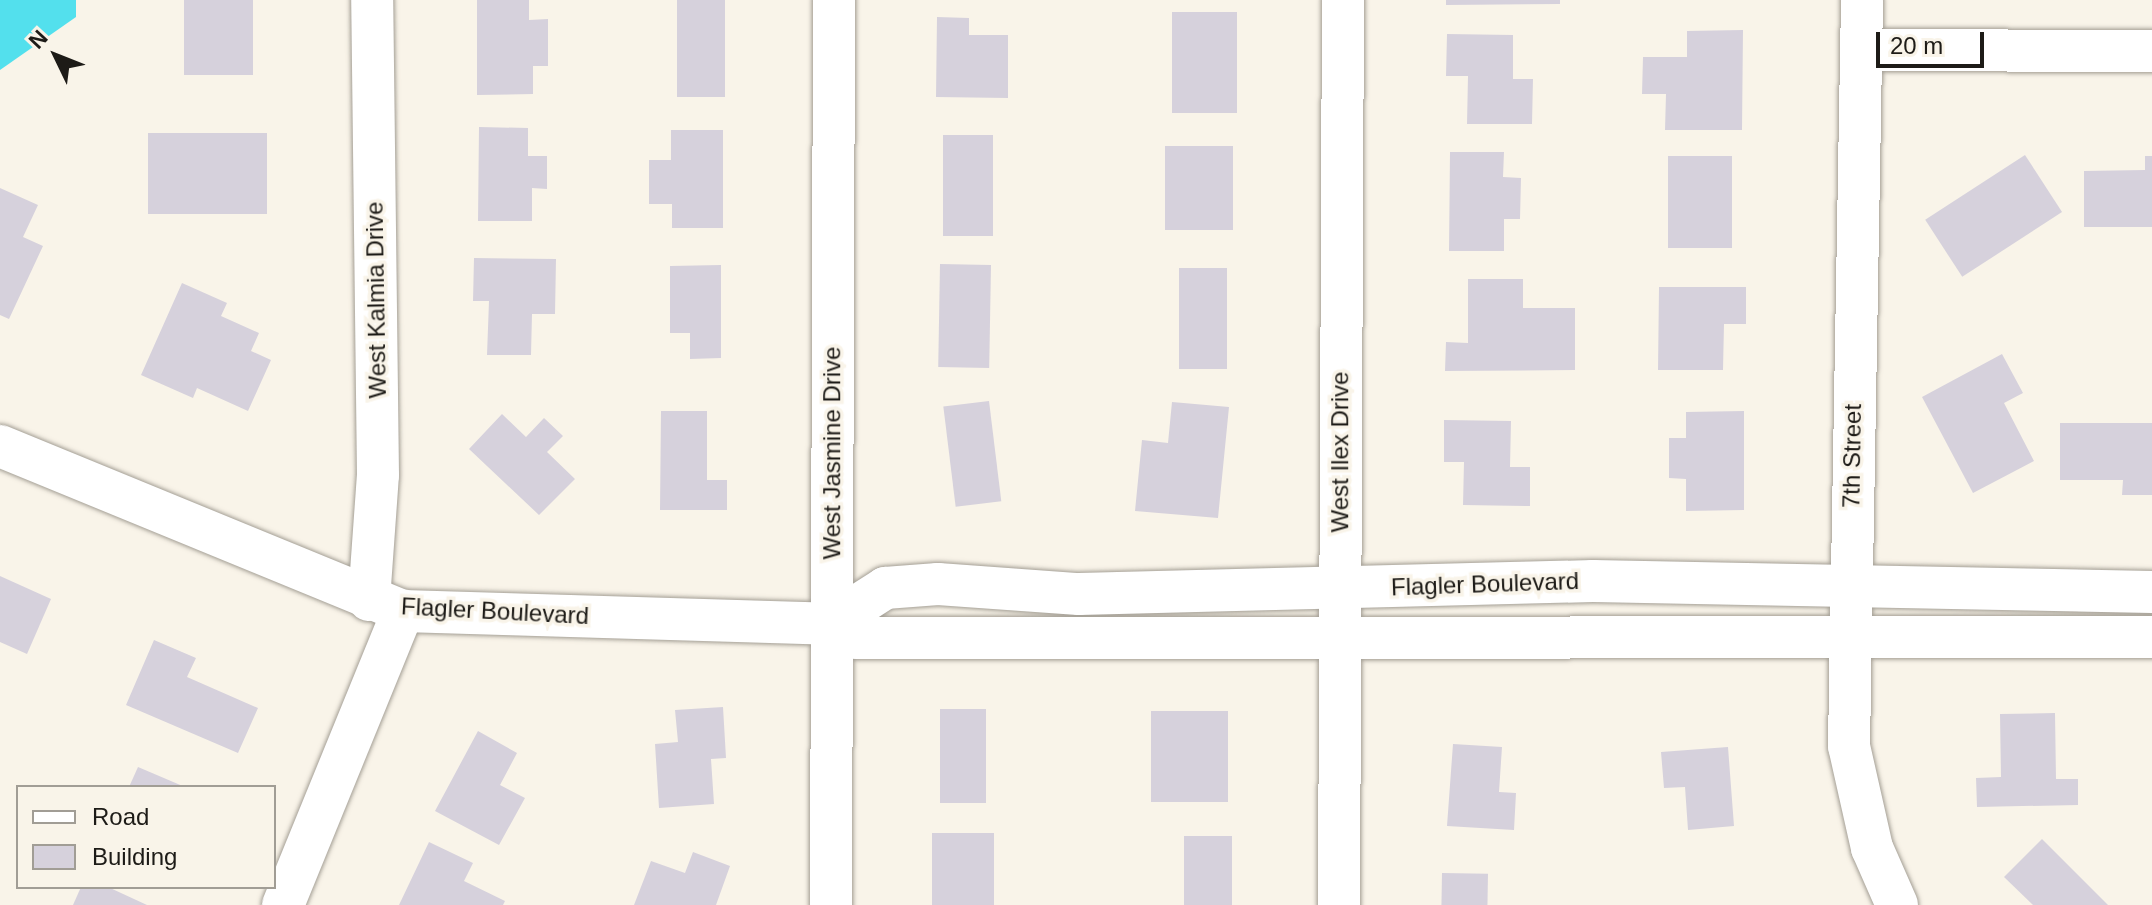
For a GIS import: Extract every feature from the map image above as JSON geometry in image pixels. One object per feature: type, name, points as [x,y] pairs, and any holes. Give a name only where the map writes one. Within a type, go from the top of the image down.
[{"type":"street","name":"West Kalmia Drive","points":[[283,905],[386,605],[378,475],[372,0]]},
{"type":"street","name":"West Jasmine Drive","points":[[831,905],[829,624],[834,0]]},
{"type":"street","name":"West Ilex Drive","points":[[1339,905],[1343,0]]},
{"type":"street","name":"7th Street","points":[[1862,0],[1848,638],[1853,781],[1872,848],[1897,905]]},
{"type":"street","points":[[1863,50],[2152,51]]},
{"type":"street","name":"Flagler Boulevard","points":[[0,446],[386,605],[829,624],[858,638],[2152,637]]},
{"type":"street","name":"Flagler Boulevard","points":[[829,624],[885,588],[938,584],[1079,594],[1593,581],[1849,590],[2152,592]]},
{"type":"water","points":[[0,0],[76,0],[76,17],[0,70]]},
{"type":"building","points":[[184,0],[253,0],[253,75],[184,75]]},
{"type":"building","points":[[477,0],[529,0],[529,20],[548,19],[548,66],[533,66],[533,94],[477,95]]},
{"type":"building","points":[[677,0],[725,0],[725,97],[677,97]]},
{"type":"building","points":[[1446,0],[1560,0],[1560,4],[1446,5]]},
{"type":"building","points":[[1172,12],[1237,12],[1237,113],[1172,113]]},
{"type":"building","points":[[937,17],[969,18],[969,35],[1008,35],[1008,98],[936,97]]},
{"type":"building","points":[[1743,30],[1742,130],[1665,130],[1666,94],[1642,94],[1643,57],[1687,57],[1687,31]]},
{"type":"building","points":[[1447,34],[1513,35],[1513,79],[1533,79],[1532,124],[1467,124],[1468,76],[1446,76]]},
{"type":"building","points":[[479,127],[528,128],[528,156],[547,156],[547,189],[532,188],[532,221],[478,221]]},
{"type":"building","points":[[671,130],[723,130],[723,228],[672,228],[672,204],[649,204],[649,160],[671,160]]},
{"type":"building","points":[[148,133],[267,133],[267,214],[148,214]]},
{"type":"building","points":[[943,135],[993,135],[993,236],[943,236]]},
{"type":"building","points":[[1165,146],[1233,146],[1233,230],[1165,230]]},
{"type":"building","points":[[1450,152],[1504,152],[1503,177],[1521,178],[1520,219],[1504,219],[1504,251],[1449,251]]},
{"type":"building","points":[[2025,155],[2062,212],[1962,277],[1925,220]]},
{"type":"building","points":[[1668,156],[1732,156],[1732,248],[1668,248]]},
{"type":"building","points":[[2145,156],[2152,156],[2152,227],[2084,227],[2084,171],[2145,170]]},
{"type":"building","points":[[0,188],[38,205],[23,237],[43,246],[9,319],[0,315]]},
{"type":"building","points":[[474,258],[556,259],[555,314],[532,314],[531,355],[487,355],[489,301],[473,301]]},
{"type":"building","points":[[940,264],[991,265],[989,368],[938,367]]},
{"type":"building","points":[[721,265],[721,358],[690,359],[690,333],[670,333],[670,266]]},
{"type":"building","points":[[1179,268],[1227,268],[1227,369],[1179,369]]},
{"type":"building","points":[[1468,279],[1523,279],[1523,308],[1575,308],[1575,370],[1445,371],[1446,342],[1468,343]]},
{"type":"building","points":[[182,283],[227,303],[221,316],[259,333],[251,351],[271,360],[248,411],[197,388],[193,398],[141,375]]},
{"type":"building","points":[[1659,287],[1746,287],[1746,324],[1724,324],[1723,370],[1658,370]]},
{"type":"building","points":[[2002,354],[2023,393],[2004,403],[2034,461],[1973,493],[1922,397]]},
{"type":"building","points":[[989,401],[1001,501],[956,507],[943,407]]},
{"type":"building","points":[[1172,402],[1229,407],[1218,518],[1135,511],[1142,440],[1168,443]]},
{"type":"building","points":[[661,411],[707,411],[707,480],[727,480],[727,510],[660,510]]},
{"type":"building","points":[[1744,411],[1744,510],[1686,511],[1686,479],[1669,478],[1669,438],[1686,438],[1686,412]]},
{"type":"building","points":[[502,414],[526,437],[544,418],[563,436],[547,452],[575,479],[539,515],[469,449]]},
{"type":"building","points":[[1444,420],[1511,421],[1510,467],[1530,467],[1530,506],[1463,505],[1464,462],[1444,462]]},
{"type":"building","points":[[2060,423],[2152,423],[2152,495],[2122,495],[2123,480],[2060,480]]},
{"type":"building","points":[[0,576],[51,599],[27,654],[0,642]]},
{"type":"building","points":[[154,640],[196,658],[187,677],[258,708],[238,753],[126,705]]},
{"type":"building","points":[[723,707],[726,758],[711,759],[714,804],[659,808],[655,744],[678,742],[675,710]]},
{"type":"building","points":[[940,709],[986,709],[986,803],[940,803]]},
{"type":"building","points":[[1151,711],[1228,711],[1228,802],[1151,802]]},
{"type":"building","points":[[2055,713],[2056,779],[2078,779],[2078,805],[1977,807],[1976,778],[2001,777],[2000,714]]},
{"type":"building","points":[[478,731],[517,753],[500,785],[525,798],[499,845],[435,811]]},
{"type":"building","points":[[1453,744],[1502,747],[1499,792],[1516,793],[1514,830],[1447,826]]},
{"type":"building","points":[[1728,747],[1734,826],[1688,830],[1685,787],[1664,788],[1661,752]]},
{"type":"building","points":[[138,767],[180,785],[130,785]]},
{"type":"building","points":[[932,833],[994,833],[994,905],[932,905]]},
{"type":"building","points":[[1184,836],[1232,836],[1232,905],[1184,905]]},
{"type":"building","points":[[2042,839],[2108,905],[2033,905],[2004,877]]},
{"type":"building","points":[[429,842],[473,863],[464,881],[505,901],[503,905],[399,905]]},
{"type":"building","points":[[693,852],[730,866],[716,905],[634,905],[651,861],[685,873]]},
{"type":"building","points":[[1442,873],[1488,874],[1487,905],[1441,905]]},
{"type":"building","points":[[80,889],[112,889],[147,905],[73,905]]}]
